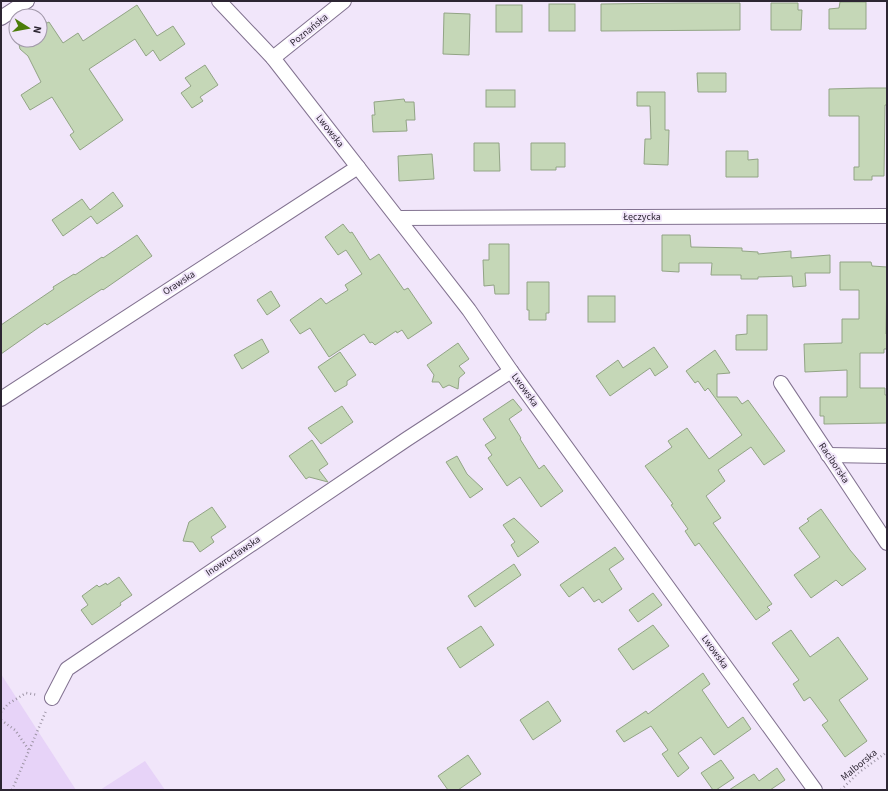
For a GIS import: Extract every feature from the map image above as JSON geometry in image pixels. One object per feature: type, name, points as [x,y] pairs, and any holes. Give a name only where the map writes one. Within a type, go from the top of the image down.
[{"type":"street","points":[[1,18],[27,1]]},
{"type":"street","name":"Lwowska","points":[[220,1],[273,58],[469,310],[511,371],[815,790]]},
{"type":"street","name":"Poznańska","points":[[273,58],[344,1]]},
{"type":"street","name":"Orawska","points":[[1,399],[358,167]]},
{"type":"street","name":"Łęczycka","points":[[398,218],[887,216]]},
{"type":"street","name":"Inowrocławska","points":[[52,698],[67,669],[407,439],[511,371]]},
{"type":"street","name":"Raciborska","points":[[781,383],[887,543]]},
{"type":"street","points":[[828,455],[887,456]]},
{"type":"path","points":[[1,712],[8,704],[26,693],[52,698],[12,790]]},
{"type":"path","points":[[1,720],[15,730],[29,750]]},
{"type":"path","name":"Malborska","points":[[841,790],[858,773],[887,752]]},
{"type":"shaded area","points":[[1,674],[76,790],[1,790]]},
{"type":"shaded area","points":[[145,761],[165,790],[100,790]]},
{"type":"building","points":[[840,2],[866,2],[866,29],[829,29],[829,9],[839,8]]},
{"type":"building","points":[[740,3],[740,30],[601,31],[601,4]]},
{"type":"building","points":[[771,3],[798,3],[798,10],[802,10],[801,30],[771,30]]},
{"type":"building","points":[[549,4],[575,4],[575,31],[549,31]]},
{"type":"building","points":[[137,5],[157,36],[173,26],[185,44],[160,61],[153,50],[146,56],[135,39],[89,69],[123,120],[80,150],[70,135],[74,132],[52,97],[30,110],[21,95],[41,82],[28,56],[20,48],[48,48],[49,22],[63,43],[78,33],[83,41]]},
{"type":"building","points":[[496,5],[522,5],[522,32],[496,32]]},
{"type":"building","points":[[444,13],[470,14],[469,55],[443,54]]},
{"type":"building","points":[[205,65],[218,85],[200,97],[203,101],[192,108],[181,93],[191,86],[185,78]]},
{"type":"building","points":[[697,73],[726,73],[726,92],[698,92]]},
{"type":"building","points":[[887,88],[887,105],[885,105],[884,176],[872,176],[872,180],[854,180],[854,167],[859,167],[859,116],[829,116],[829,89]]},
{"type":"building","points":[[486,90],[515,90],[515,107],[486,107]]},
{"type":"building","points":[[637,92],[665,92],[665,130],[669,130],[668,165],[644,164],[645,139],[651,139],[650,106],[637,106]]},
{"type":"building","points":[[404,99],[405,102],[414,102],[415,120],[406,120],[407,131],[373,132],[372,115],[375,115],[374,102]]},
{"type":"building","points":[[474,143],[499,143],[500,171],[474,171]]},
{"type":"building","points":[[531,143],[565,143],[565,167],[556,167],[556,170],[531,170]]},
{"type":"building","points":[[726,151],[748,151],[748,160],[758,159],[758,177],[726,177]]},
{"type":"building","points":[[432,154],[434,179],[399,181],[398,156]]},
{"type":"building","points":[[113,192],[123,206],[97,224],[91,216],[63,236],[52,220],[82,199],[90,210]]},
{"type":"building","points":[[343,224],[350,233],[352,232],[370,260],[379,254],[404,290],[408,288],[432,323],[408,339],[402,330],[397,333],[396,331],[375,345],[372,342],[370,343],[364,334],[329,357],[310,328],[300,334],[290,320],[321,298],[326,304],[348,290],[345,285],[362,274],[346,250],[338,255],[325,237]]},
{"type":"building","points":[[137,235],[152,256],[103,290],[102,289],[47,325],[45,323],[1,354],[1,325],[54,289],[53,287],[74,274],[75,275],[102,257],[103,258]]},
{"type":"building","points":[[662,235],[690,235],[691,247],[742,248],[742,251],[758,252],[758,254],[791,251],[791,258],[830,255],[830,273],[805,273],[806,286],[793,287],[792,276],[741,279],[741,275],[711,275],[712,263],[679,263],[679,272],[662,271]]},
{"type":"building","points":[[489,244],[509,244],[509,294],[495,294],[494,285],[484,286],[483,260],[489,260]]},
{"type":"building","points":[[840,262],[871,262],[872,266],[887,267],[887,349],[884,349],[884,353],[860,353],[860,388],[885,388],[885,395],[887,395],[887,423],[824,424],[824,416],[820,416],[820,397],[847,397],[847,370],[805,372],[804,344],[842,343],[842,319],[859,319],[859,290],[840,290]]},
{"type":"building","points":[[527,282],[549,282],[549,313],[546,313],[546,320],[529,320],[529,310],[527,310]]},
{"type":"building","points":[[271,291],[280,306],[267,315],[257,300]]},
{"type":"building","points":[[588,296],[615,296],[615,322],[588,322]]},
{"type":"building","points":[[747,315],[767,315],[767,350],[736,350],[736,335],[747,334]]},
{"type":"building","points":[[262,339],[269,352],[242,369],[234,355]]},
{"type":"building","points":[[458,343],[469,359],[459,366],[465,373],[459,378],[458,389],[449,385],[443,388],[439,382],[432,382],[434,375],[427,365]]},
{"type":"building","points":[[654,347],[668,367],[655,376],[650,368],[610,396],[596,376],[618,360],[623,368]]},
{"type":"building","points":[[715,350],[730,373],[717,374],[717,397],[737,397],[742,404],[748,400],[785,451],[764,465],[751,447],[718,470],[725,481],[706,496],[721,518],[713,523],[772,604],[767,607],[770,610],[756,620],[699,543],[695,546],[685,531],[688,529],[671,505],[673,504],[645,466],[672,447],[668,441],[687,428],[709,459],[742,435],[708,388],[705,391],[698,381],[695,383],[686,371]]},
{"type":"building","points":[[340,352],[356,375],[347,381],[347,385],[335,392],[318,367]]},
{"type":"building","points":[[513,399],[522,410],[509,419],[539,469],[544,465],[563,491],[541,507],[520,477],[507,486],[488,458],[492,455],[485,445],[496,438],[483,419]]},
{"type":"building","points":[[342,406],[353,422],[321,444],[308,428]]},
{"type":"building","points":[[312,440],[328,464],[319,470],[328,482],[309,477],[306,479],[289,456]]},
{"type":"building","points":[[457,456],[467,474],[483,489],[470,498],[446,462]]},
{"type":"building","points":[[212,507],[226,527],[211,537],[214,542],[200,552],[193,542],[183,541],[189,522]]},
{"type":"building","points":[[821,509],[850,550],[866,569],[842,586],[836,580],[811,598],[794,575],[820,557],[799,528],[809,521],[807,519]]},
{"type":"building","points":[[514,518],[539,542],[518,557],[511,545],[515,542],[503,525]]},
{"type":"building","points":[[615,547],[624,559],[609,569],[622,589],[602,603],[599,599],[594,602],[583,587],[569,597],[560,585]]},
{"type":"building","points":[[514,564],[521,575],[475,607],[468,596]]},
{"type":"building","points":[[119,577],[132,595],[120,603],[121,605],[92,625],[81,610],[88,605],[82,596],[97,585],[99,587],[106,583],[107,585]]},
{"type":"building","points":[[653,593],[662,605],[638,622],[629,610]]},
{"type":"building","points":[[653,625],[669,646],[633,670],[618,649]]},
{"type":"building","points":[[481,626],[494,645],[460,668],[447,648]]},
{"type":"building","points":[[791,630],[810,657],[838,637],[868,679],[839,700],[867,741],[845,757],[822,725],[828,721],[810,697],[804,701],[793,684],[799,680],[772,643]]},
{"type":"building","points":[[703,673],[710,684],[702,690],[728,728],[743,717],[751,729],[714,755],[701,737],[678,753],[689,768],[678,777],[662,754],[668,750],[651,726],[624,742],[616,731],[646,711],[648,714]]},
{"type":"building","points":[[548,701],[561,721],[533,740],[520,720]]},
{"type":"building","points":[[468,755],[481,774],[458,790],[448,790],[438,776]]},
{"type":"building","points":[[721,760],[734,778],[716,790],[713,790],[701,773]]},
{"type":"building","points":[[777,768],[785,780],[770,790],[729,790],[754,774],[759,781]]}]
